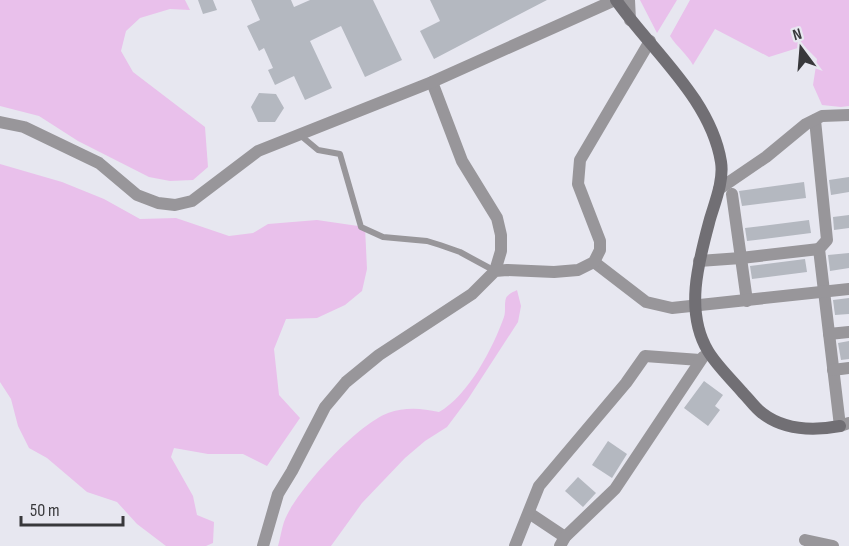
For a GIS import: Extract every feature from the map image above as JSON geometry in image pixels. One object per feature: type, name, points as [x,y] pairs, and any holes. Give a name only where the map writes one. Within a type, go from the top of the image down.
[{"type":"street","points":[[0,122],[24,127],[99,163],[137,195],[158,203],[175,205],[192,201],[258,151],[432,82],[615,0],[695,100],[713,132],[721,164],[719,189],[699,261],[695,306],[704,356],[761,413],[782,424],[810,430],[844,424],[844,411],[833,370],[819,249]]},
{"type":"street","points":[[629,0],[630,20]]},
{"type":"street","points":[[495,271],[578,270],[594,262],[600,250],[600,241],[578,184],[580,160],[650,41]]},
{"type":"street","points":[[263,546],[278,494],[325,407],[346,382],[379,355],[462,301],[495,271],[501,251],[501,235],[496,218],[462,161],[432,82]]},
{"type":"street","points":[[719,189],[766,157],[806,124],[822,116],[849,115]]},
{"type":"street","points":[[699,261],[819,249],[827,240],[814,120]]},
{"type":"street","points":[[732,194],[747,301]]},
{"type":"street","points":[[594,262],[646,302],[672,309],[849,289]]},
{"type":"street","points":[[829,334],[849,332]]},
{"type":"street","points":[[515,546],[539,486],[626,383],[645,356],[704,356]]},
{"type":"street","points":[[529,513],[563,542],[615,489],[704,356]]},
{"type":"street","points":[[833,370],[849,368]]},
{"type":"street","points":[[805,540],[833,546]]},
{"type":"lane","points":[[299,135],[318,150],[340,154],[362,227],[383,237],[396,237],[440,245],[460,252],[495,271]]},
{"type":"shaded area","points":[[0,0],[185,0],[190,10],[170,9],[140,18],[126,31],[121,51],[133,72],[205,127],[208,167],[193,180],[170,181],[149,177],[78,141],[39,116],[0,106]]},
{"type":"shaded area","points":[[640,0],[677,0],[657,33]]},
{"type":"shaded area","points":[[690,0],[849,0],[849,106],[822,105],[813,85],[817,59],[804,46],[769,57],[715,29],[693,65],[670,36]]},
{"type":"shaded area","points":[[0,164],[62,182],[104,199],[140,219],[176,218],[229,236],[253,233],[268,224],[317,220],[365,227],[367,269],[362,291],[345,305],[317,318],[286,319],[274,349],[279,395],[300,418],[267,466],[243,454],[208,454],[174,448],[171,457],[193,496],[197,515],[214,522],[213,543],[206,546],[166,546],[137,524],[117,502],[87,492],[47,458],[29,448],[18,426],[11,399],[0,382]]},
{"type":"shaded area","points":[[517,290],[521,306],[518,322],[447,427],[425,441],[405,458],[362,503],[331,546],[278,546],[285,519],[294,502],[317,473],[361,430],[394,411],[413,409],[439,412],[460,395],[478,370],[493,343],[504,317],[506,298]]},
{"type":"building","points":[[198,0],[213,0],[217,10],[203,14]]},
{"type":"building","points":[[251,0],[291,0],[294,7],[310,0],[373,0],[402,60],[365,77],[341,26],[310,41],[332,88],[305,100],[294,76],[275,85],[268,70],[273,68],[264,48],[259,51],[247,26],[260,20]]},
{"type":"building","points":[[430,0],[547,0],[434,59],[420,31],[440,21]]},
{"type":"building","points":[[259,93],[276,94],[284,108],[275,122],[258,122],[251,107]]},
{"type":"building","points":[[849,177],[849,192],[831,195],[829,180]]},
{"type":"building","points":[[804,182],[806,198],[742,206],[739,191]]},
{"type":"building","points":[[849,215],[849,228],[834,230],[833,217]]},
{"type":"building","points":[[809,220],[811,233],[747,241],[745,228]]},
{"type":"building","points":[[849,253],[849,268],[830,271],[828,255]]},
{"type":"building","points":[[805,259],[807,272],[752,279],[750,266]]},
{"type":"building","points":[[849,298],[849,314],[835,315],[833,300]]},
{"type":"building","points":[[849,341],[849,359],[841,360],[838,343]]},
{"type":"building","points":[[704,381],[723,395],[715,406],[720,410],[708,426],[684,408]]},
{"type":"building","points":[[608,441],[627,454],[612,478],[592,465]]},
{"type":"building","points":[[578,477],[596,493],[583,507],[565,491]]}]
